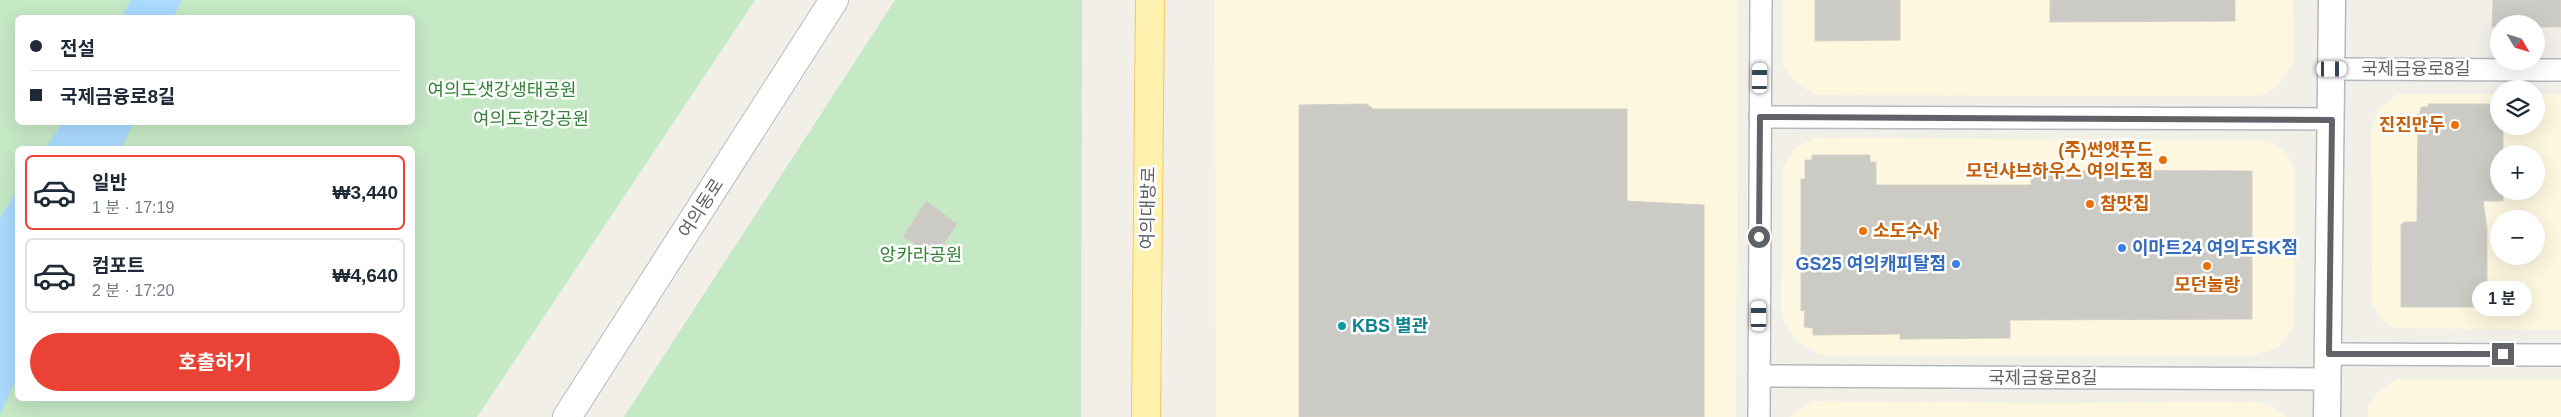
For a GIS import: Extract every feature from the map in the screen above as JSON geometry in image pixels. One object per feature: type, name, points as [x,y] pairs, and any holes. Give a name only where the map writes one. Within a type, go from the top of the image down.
[{"type":"main road","name":"여의동로","points":[[567,417],[834,0]]},
{"type":"main road","name":"여의대방로","points":[[1146,417],[1150,0]]},
{"type":"street","points":[[1759,417],[1762,0]]},
{"type":"street","points":[[2327,417],[2332,0]]},
{"type":"street","name":"국제금융로8길","points":[[2332,69],[2561,70]]},
{"type":"street","points":[[1760,117],[2332,120]]},
{"type":"street","points":[[2329,354],[2561,355]]},
{"type":"street","name":"국제금융로8길","points":[[1759,376],[2327,379]]},
{"type":"shaded area","points":[[1215,0],[1738,0],[1736,417],[1216,417]]},
{"type":"shaded area","points":[[1783,0],[2293,0],[2294,63],[2278,85],[2268,93],[2254,96],[1815,95],[1795,82],[1784,68],[1782,61]]},
{"type":"shaded area","points":[[2398,94],[2490,94],[2490,135],[2545,135],[2545,94],[2561,94],[2561,330],[2396,328],[2382,320],[2372,304],[2371,129],[2378,109]]},
{"type":"shaded area","points":[[1814,138],[2263,140],[2271,142],[2282,149],[2292,163],[2295,176],[2294,327],[2279,347],[2255,355],[1820,355],[1799,343],[1781,316],[1783,166],[1794,149]]},
{"type":"shaded area","points":[[2397,379],[2561,379],[2561,417],[2368,417],[2368,407],[2378,392]]},
{"type":"shaded area","points":[[1814,401],[2259,402],[2273,407],[2286,417],[1790,417],[1801,407]]},
{"type":"green space","name":"여의도한강공원","points":[[0,0],[755,0],[477,417],[0,417]]},
{"type":"green space","name":"앙카라공원","points":[[895,0],[1082,0],[1081,417],[624,417]]},
{"type":"water","points":[[131,0],[182,0],[174,15],[122,15]]},
{"type":"water","points":[[61,125],[132,125],[122,146],[47,146]]},
{"type":"water","points":[[15,194],[15,381],[0,415],[0,218]]},
{"type":"building","points":[[1815,0],[1900,0],[1900,40],[1815,41]]},
{"type":"building","points":[[2050,0],[2235,0],[2235,21],[2050,22]]},
{"type":"building","points":[[2493,0],[2561,0],[2561,27],[2545,27],[2545,15],[2492,15]]},
{"type":"building","points":[[1367,104],[1373,109],[1627,109],[1627,201],[1704,205],[1704,417],[1299,417],[1299,105]]},
{"type":"building","points":[[2428,104],[2490,104],[2490,135],[2503,135],[2503,145],[2490,145],[2490,200],[2503,201],[2483,201],[2487,228],[2487,303],[2484,303],[2484,307],[2401,307],[2401,225],[2404,222],[2417,222],[2418,114],[2420,114],[2421,107],[2428,107]]},
{"type":"building","points":[[1812,155],[1870,155],[1870,162],[1876,162],[1876,185],[2031,185],[2031,170],[2252,171],[2252,319],[2010,320],[2010,338],[1900,339],[1900,334],[1813,335],[1813,328],[1804,327],[1805,310],[1801,311],[1801,179],[1805,179],[1805,160],[1812,160]]},
{"type":"building","points":[[926,201],[957,224],[936,256],[903,237]]},
{"type":"place","name":"진진만두","points":[[2455,125]]},
{"type":"place","name":"(주)썬앳푸드 모던샤브하우스 여의도점","points":[[2163,160]]},
{"type":"place","name":"참맛집","points":[[2090,204]]},
{"type":"place","name":"소도수사","points":[[1863,231]]},
{"type":"place","name":"이마트24 여의도SK점","points":[[2122,248]]},
{"type":"place","name":"GS25 여의캐피탈점","points":[[1956,264]]},
{"type":"place","name":"모던눌랑","points":[[2207,266]]},
{"type":"place","name":"KBS 별관","points":[[1342,326]]},
{"type":"route","points":[[1759,237],[1760,117],[2332,120],[2329,354],[2503,354]]},
{"type":"park label","name":"여의도샛강생태공원","points":[[502,90]]}]
